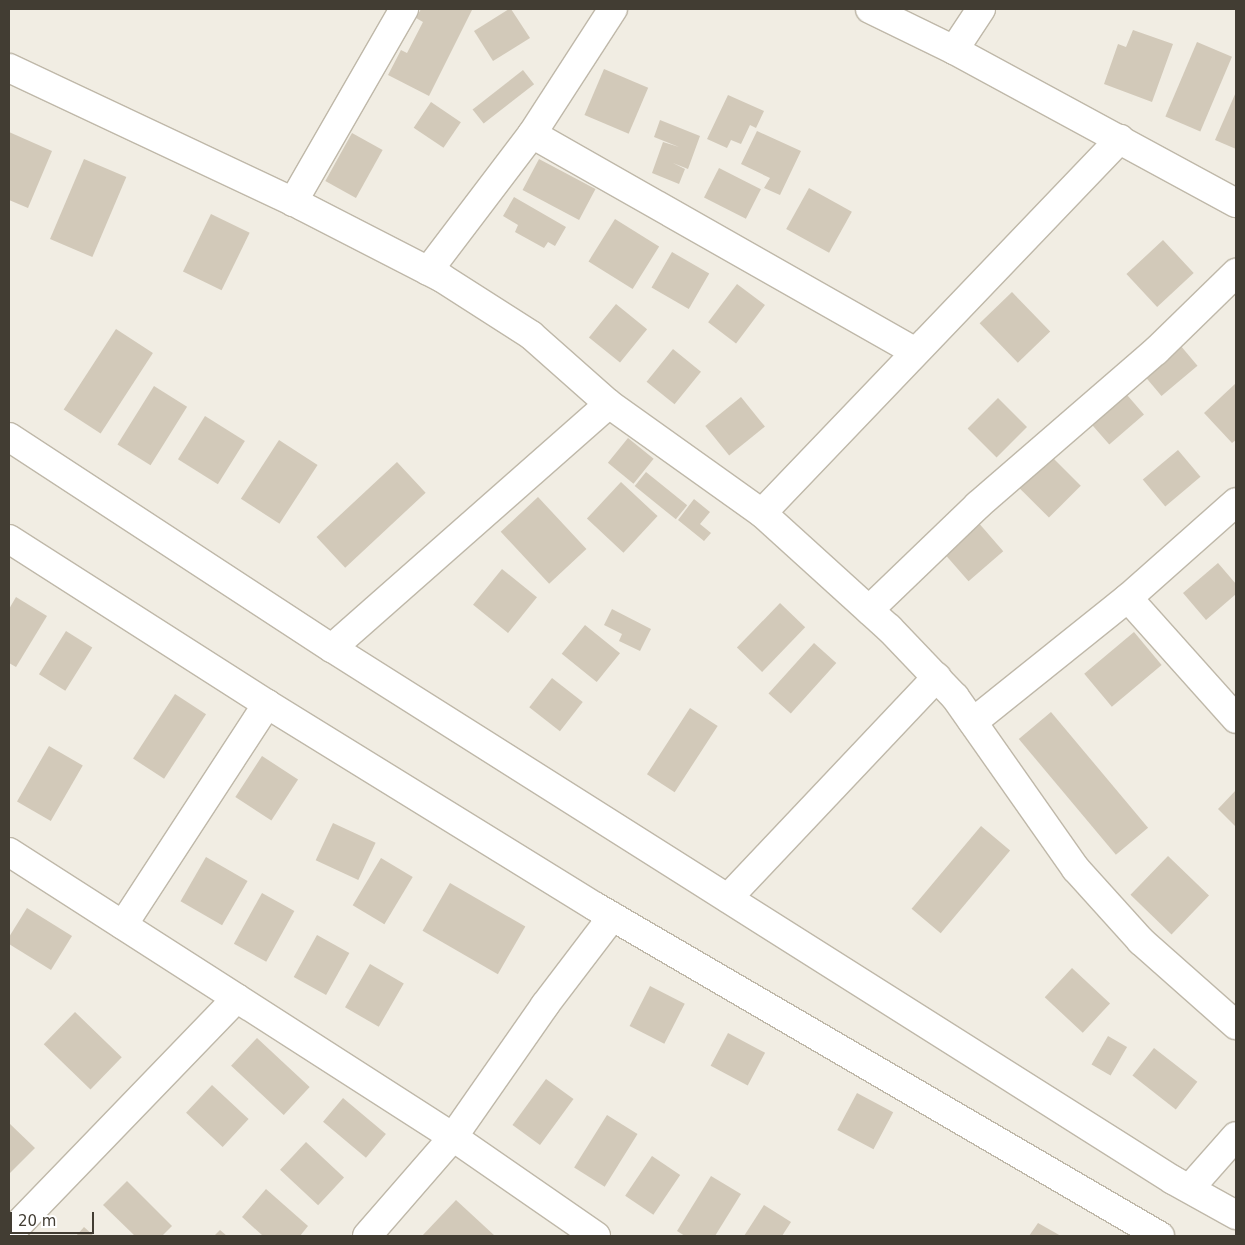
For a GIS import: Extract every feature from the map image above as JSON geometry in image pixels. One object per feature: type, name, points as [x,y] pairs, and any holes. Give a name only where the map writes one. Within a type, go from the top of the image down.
[{"type":"street","points":[[293,202],[404,9]]},
{"type":"street","points":[[428,271],[532,134],[613,9]]},
{"type":"street","points":[[870,9],[954,50],[1236,203]]},
{"type":"street","points":[[954,50],[981,9]]},
{"type":"street","points":[[11,75],[293,202],[428,271],[531,335],[608,404],[762,513],[869,610],[937,677],[955,697],[1076,868],[1141,942],[1236,1025]]},
{"type":"street","points":[[532,134],[915,352]]},
{"type":"street","points":[[762,513],[1120,139]]},
{"type":"street","points":[[869,610],[978,505],[1156,351],[1236,273]]},
{"type":"street","points":[[332,648],[608,404]]},
{"type":"street","points":[[9,437],[332,648],[1236,1216]]},
{"type":"street","points":[[972,722],[1128,598],[1236,502]]},
{"type":"street","points":[[9,538],[267,704],[612,917],[1158,1236]]},
{"type":"street","points":[[1128,598],[1236,719]]},
{"type":"street","points":[[728,898],[937,677]]},
{"type":"street","points":[[123,925],[267,704]]},
{"type":"street","points":[[12,859],[123,925],[453,1137],[596,1236]]},
{"type":"street","points":[[367,1236],[453,1137],[545,1004],[612,917]]},
{"type":"street","points":[[9,1234],[237,998]]},
{"type":"street","points":[[1190,1188],[1236,1136]]},
{"type":"building","points":[[421,9],[472,10],[429,96],[388,75],[401,50],[407,53],[423,22],[416,18]]},
{"type":"building","points":[[511,9],[530,38],[493,61],[474,31]]},
{"type":"building","points":[[1133,30],[1173,44],[1152,102],[1104,84],[1118,44],[1126,47]]},
{"type":"building","points":[[1197,42],[1232,57],[1200,131],[1165,117]]},
{"type":"building","points":[[604,69],[648,88],[629,134],[584,115]]},
{"type":"building","points":[[523,70],[534,84],[484,124],[473,109]]},
{"type":"building","points":[[1236,92],[1236,149],[1215,140]]},
{"type":"building","points":[[728,95],[764,111],[756,128],[750,125],[741,144],[731,140],[727,148],[707,139]]},
{"type":"building","points":[[431,102],[461,122],[444,148],[414,128]]},
{"type":"building","points":[[660,120],[700,136],[688,169],[673,163],[685,169],[679,184],[652,173],[663,142],[679,147],[654,137]]},
{"type":"building","points":[[757,131],[801,151],[780,195],[764,188],[770,178],[741,164]]},
{"type":"building","points":[[9,132],[52,151],[28,208],[9,200]]},
{"type":"building","points":[[352,133],[383,150],[356,198],[325,181]]},
{"type":"building","points":[[84,159],[126,177],[92,257],[50,239]]},
{"type":"building","points":[[539,159],[596,189],[579,220],[523,190]]},
{"type":"building","points":[[719,168],[761,189],[746,219],[704,197]]},
{"type":"building","points":[[809,188],[852,212],[829,253],[786,229]]},
{"type":"building","points":[[514,197],[566,227],[555,246],[548,242],[544,248],[515,232],[518,225],[503,216]]},
{"type":"building","points":[[211,214],[250,233],[222,290],[183,272]]},
{"type":"building","points":[[615,219],[659,247],[633,289],[589,261]]},
{"type":"building","points":[[1163,240],[1194,273],[1157,307],[1126,274]]},
{"type":"building","points":[[672,252],[709,274],[689,309],[652,288]]},
{"type":"building","points":[[737,284],[765,305],[736,343],[708,322]]},
{"type":"building","points":[[1012,292],[1050,332],[1018,363],[980,323]]},
{"type":"building","points":[[616,304],[647,329],[620,363],[589,337]]},
{"type":"building","points":[[116,329],[153,353],[101,433],[64,410]]},
{"type":"building","points":[[1175,339],[1197,366],[1161,396],[1139,369]]},
{"type":"building","points":[[673,349],[701,372],[675,404],[647,382]]},
{"type":"building","points":[[1236,383],[1236,440],[1232,443],[1204,413]]},
{"type":"building","points":[[154,386],[187,407],[151,465],[117,445]]},
{"type":"building","points":[[1121,388],[1144,414],[1109,445],[1086,418]]},
{"type":"building","points":[[741,397],[765,427],[729,455],[705,426]]},
{"type":"building","points":[[998,398],[1027,427],[997,457],[968,428]]},
{"type":"building","points":[[205,416],[245,441],[218,484],[178,459]]},
{"type":"building","points":[[628,438],[654,459],[634,484],[608,463]]},
{"type":"building","points":[[279,440],[318,465],[279,524],[241,499]]},
{"type":"building","points":[[1044,449],[1081,486],[1049,518],[1012,481]]},
{"type":"building","points":[[1178,450],[1200,477],[1165,506],[1143,480]]},
{"type":"building","points":[[397,462],[426,493],[345,568],[317,537]]},
{"type":"building","points":[[646,472],[687,505],[676,519],[635,486]]},
{"type":"building","points":[[621,482],[658,516],[623,553],[587,519]]},
{"type":"building","points":[[538,497],[586,549],[549,584],[501,532]]},
{"type":"building","points":[[694,499],[710,512],[700,524],[711,533],[704,541],[678,520]]},
{"type":"building","points":[[977,521],[1003,551],[969,581],[942,551]]},
{"type":"building","points":[[1218,563],[1236,584],[1236,594],[1206,620],[1183,593]]},
{"type":"building","points":[[502,569],[537,597],[508,633],[473,605]]},
{"type":"building","points":[[16,597],[47,616],[16,667],[9,663],[9,609]]},
{"type":"building","points":[[780,603],[805,627],[762,672],[737,648]]},
{"type":"building","points":[[612,609],[651,629],[640,651],[619,641],[622,634],[604,625]]},
{"type":"building","points":[[585,625],[620,653],[597,682],[562,654]]},
{"type":"building","points":[[66,631],[92,647],[65,691],[39,674]]},
{"type":"building","points":[[1134,632],[1162,665],[1112,707],[1084,674]]},
{"type":"building","points":[[814,643],[836,663],[791,714],[768,694]]},
{"type":"building","points":[[552,678],[583,702],[560,731],[529,707]]},
{"type":"building","points":[[175,694],[206,714],[164,779],[133,759]]},
{"type":"building","points":[[690,708],[718,726],[675,792],[647,774]]},
{"type":"building","points":[[1051,712],[1148,828],[1116,855],[1019,739]]},
{"type":"building","points":[[49,746],[83,766],[51,821],[17,801]]},
{"type":"building","points":[[262,756],[298,779],[271,821],[235,797]]},
{"type":"building","points":[[1236,790],[1236,827],[1218,809]]},
{"type":"building","points":[[333,823],[376,843],[358,880],[316,860]]},
{"type":"building","points":[[981,826],[1010,850],[941,933],[912,909]]},
{"type":"building","points":[[1168,856],[1209,896],[1171,934],[1130,895]]},
{"type":"building","points":[[206,857],[248,881],[222,925],[180,901]]},
{"type":"building","points":[[381,858],[413,877],[384,924],[353,905]]},
{"type":"building","points":[[450,883],[525,926],[498,974],[422,931]]},
{"type":"building","points":[[262,893],[294,911],[266,962],[234,944]]},
{"type":"building","points":[[27,908],[72,936],[51,970],[9,944],[9,937]]},
{"type":"building","points":[[317,935],[349,953],[326,995],[294,977]]},
{"type":"building","points":[[370,964],[404,983],[379,1027],[345,1007]]},
{"type":"building","points":[[1072,968],[1110,1003],[1083,1033],[1045,997]]},
{"type":"building","points":[[650,986],[685,1004],[664,1044],[630,1026]]},
{"type":"building","points":[[75,1012],[122,1057],[90,1090],[44,1044]]},
{"type":"building","points":[[728,1033],[765,1053],[748,1085],[711,1066]]},
{"type":"building","points":[[1108,1036],[1127,1047],[1111,1076],[1092,1065]]},
{"type":"building","points":[[257,1038],[310,1087],[284,1115],[231,1066]]},
{"type":"building","points":[[1154,1048],[1197,1082],[1176,1109],[1132,1076]]},
{"type":"building","points":[[546,1079],[574,1099],[540,1145],[512,1125]]},
{"type":"building","points":[[212,1085],[249,1119],[223,1147],[186,1113]]},
{"type":"building","points":[[857,1093],[893,1112],[873,1149],[837,1130]]},
{"type":"building","points":[[343,1098],[386,1134],[366,1158],[323,1122]]},
{"type":"building","points":[[607,1115],[638,1134],[605,1187],[574,1168]]},
{"type":"building","points":[[9,1123],[35,1148],[9,1174]]},
{"type":"building","points":[[306,1142],[344,1177],[318,1205],[280,1170]]},
{"type":"building","points":[[652,1156],[680,1175],[653,1215],[625,1196]]},
{"type":"building","points":[[711,1176],[741,1194],[715,1236],[685,1236],[677,1231]]},
{"type":"building","points":[[127,1181],[172,1226],[162,1236],[135,1236],[103,1205]]},
{"type":"building","points":[[266,1189],[308,1226],[300,1236],[263,1236],[242,1217]]},
{"type":"building","points":[[456,1200],[495,1236],[422,1236]]},
{"type":"building","points":[[764,1205],[791,1222],[782,1236],[744,1236]]},
{"type":"building","points":[[1038,1223],[1061,1236],[1029,1236]]},
{"type":"building","points":[[84,1227],[94,1236],[76,1236]]},
{"type":"building","points":[[220,1230],[227,1236],[214,1236]]}]
